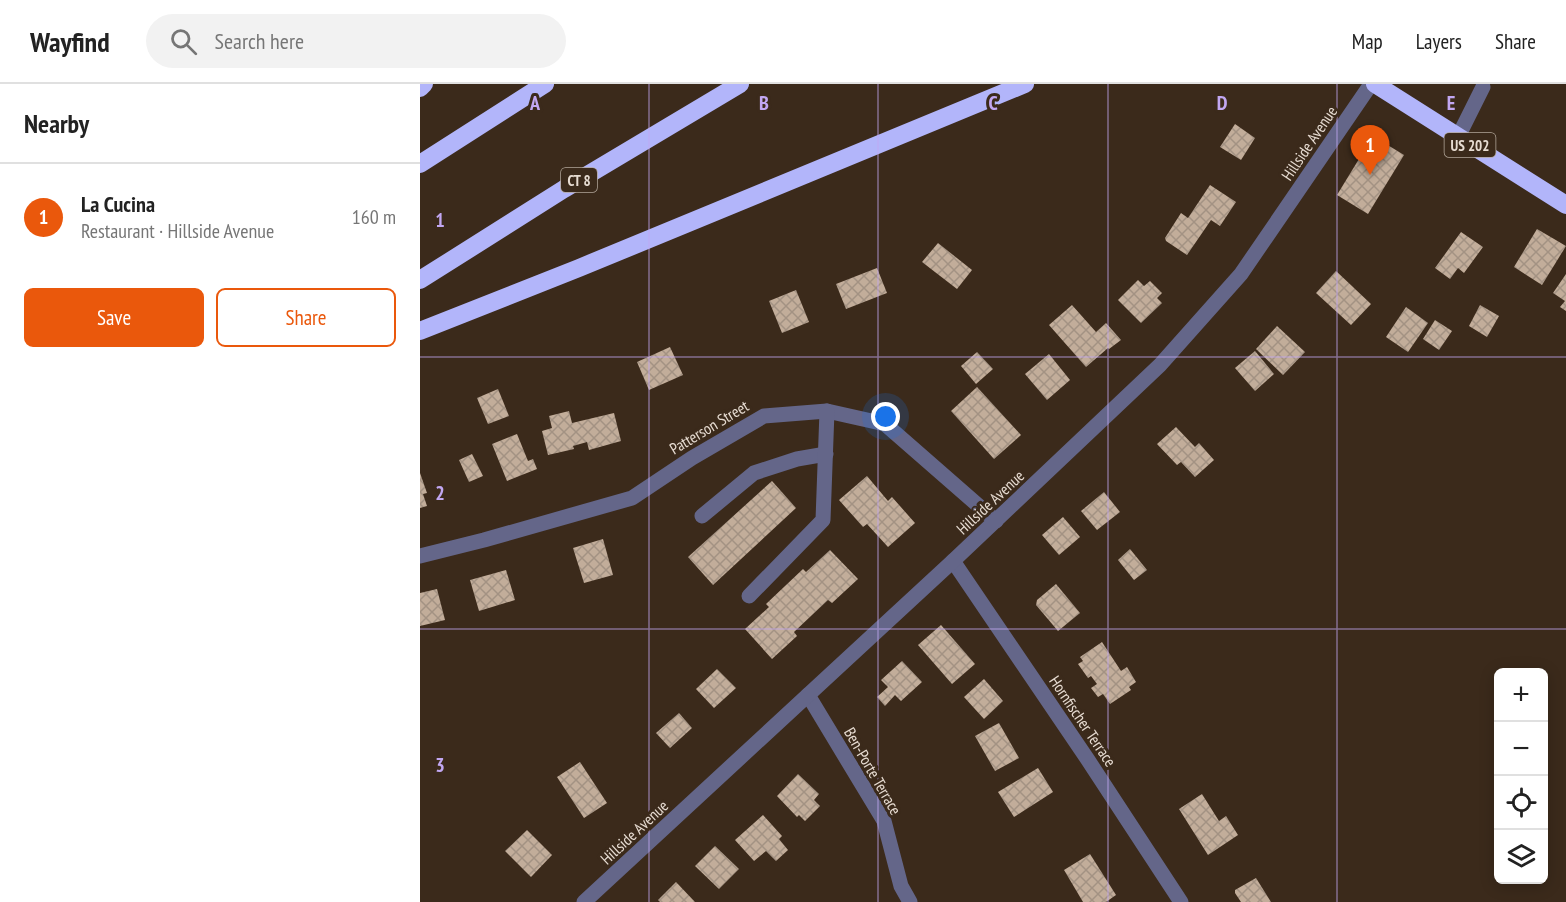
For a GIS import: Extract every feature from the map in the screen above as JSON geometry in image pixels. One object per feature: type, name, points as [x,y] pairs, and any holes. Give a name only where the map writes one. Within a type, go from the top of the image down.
[{"type":"highway","points":[[420,87],[423,84]]},
{"type":"highway","points":[[420,164],[545,84]]},
{"type":"highway","name":"CT 8","points":[[420,280],[564,189],[740,84]]},
{"type":"highway","points":[[420,331],[1026,84]]},
{"type":"highway","name":"US 202","points":[[1373,84],[1566,205]]},
{"type":"street","name":"Hillside Avenue","points":[[584,902],[996,521],[1160,365],[1242,273],[1373,84]]},
{"type":"street","points":[[1458,137],[1483,87]]},
{"type":"street","points":[[748,596],[823,520],[827,411]]},
{"type":"street","name":"Patterson Street","points":[[420,556],[632,498],[692,458],[764,416],[827,411],[885,424],[996,521]]},
{"type":"street","points":[[702,516],[754,473],[797,459],[826,454]]},
{"type":"street","name":"Hornfischer Terrace","points":[[953,561],[1181,902]]},
{"type":"street","name":"Ben-Porte Terrace","points":[[808,695],[884,821],[901,886],[910,902]]},
{"type":"building","points":[[1235,124],[1255,138],[1241,160],[1220,147]]},
{"type":"building","points":[[1373,136],[1404,155],[1368,214],[1337,195]]},
{"type":"building","points":[[1210,185],[1236,202],[1220,226],[1211,220],[1187,255],[1165,238],[1181,213],[1188,218]]},
{"type":"building","points":[[1537,229],[1566,246],[1542,285],[1514,267]]},
{"type":"building","points":[[1461,232],[1483,247],[1464,273],[1458,268],[1450,279],[1435,268]]},
{"type":"building","points":[[938,243],[972,270],[957,289],[922,262]]},
{"type":"building","points":[[877,268],[887,293],[846,309],[836,284]]},
{"type":"building","points":[[1336,271],[1371,304],[1351,325],[1316,293]]},
{"type":"building","points":[[1566,274],[1566,311],[1560,307],[1565,301],[1553,293]]},
{"type":"building","points":[[1138,280],[1144,286],[1150,281],[1162,293],[1157,298],[1162,303],[1141,323],[1118,300]]},
{"type":"building","points":[[796,290],[809,322],[782,333],[769,301]]},
{"type":"building","points":[[1072,305],[1096,332],[1106,323],[1121,340],[1086,367],[1049,325]]},
{"type":"building","points":[[1480,305],[1499,316],[1487,337],[1469,326]]},
{"type":"building","points":[[1406,307],[1428,323],[1408,352],[1386,337]]},
{"type":"building","points":[[1435,320],[1452,331],[1439,350],[1423,339]]},
{"type":"building","points":[[1277,326],[1305,352],[1283,375],[1256,349]]},
{"type":"building","points":[[670,347],[683,375],[649,390],[637,362]]},
{"type":"building","points":[[1255,351],[1274,374],[1255,391],[1235,368]]},
{"type":"building","points":[[977,352],[993,369],[976,384],[961,366]]},
{"type":"building","points":[[1049,354],[1070,380],[1047,400],[1025,374]]},
{"type":"building","points":[[977,387],[1021,435],[994,459],[951,411]]},
{"type":"building","points":[[498,389],[509,416],[488,424],[477,398]]},
{"type":"building","points":[[569,411],[572,423],[614,413],[621,441],[589,450],[587,442],[573,446],[574,449],[548,455],[542,431],[552,428],[549,416]]},
{"type":"building","points":[[1176,427],[1195,447],[1199,443],[1214,460],[1195,477],[1181,462],[1177,465],[1157,444]]},
{"type":"building","points":[[517,434],[528,461],[533,459],[537,469],[507,481],[492,444]]},
{"type":"building","points":[[472,454],[483,476],[469,482],[459,460]]},
{"type":"building","points":[[420,473],[427,493],[423,494],[427,506],[420,508]]},
{"type":"building","points":[[867,476],[888,501],[892,497],[915,523],[888,547],[867,524],[863,527],[839,500]]},
{"type":"building","points":[[772,481],[796,508],[713,585],[688,557]]},
{"type":"building","points":[[1104,492],[1120,512],[1097,530],[1081,511]]},
{"type":"building","points":[[1063,517],[1080,537],[1059,555],[1042,535]]},
{"type":"building","points":[[603,539],[613,575],[584,583],[573,548]]},
{"type":"building","points":[[1130,549],[1147,570],[1134,580],[1118,560]]},
{"type":"building","points":[[830,550],[858,579],[832,603],[828,600],[794,632],[797,636],[772,659],[745,629],[769,607],[766,604],[803,569],[806,572]]},
{"type":"building","points":[[506,570],[515,600],[479,611],[470,580]]},
{"type":"building","points":[[1056,584],[1080,613],[1058,631],[1036,605],[1037,600]]},
{"type":"building","points":[[437,589],[445,620],[420,626],[420,593]]},
{"type":"building","points":[[941,625],[975,664],[952,684],[918,645]]},
{"type":"building","points":[[1102,642],[1121,671],[1127,667],[1136,682],[1129,687],[1131,690],[1110,704],[1103,694],[1098,697],[1091,688],[1097,684],[1091,676],[1088,678],[1078,664],[1083,661],[1080,657]]},
{"type":"building","points":[[902,661],[922,682],[901,701],[895,695],[885,706],[877,697],[888,687],[881,680]]},
{"type":"building","points":[[717,669],[736,688],[714,708],[696,689]]},
{"type":"building","points":[[984,679],[1003,701],[984,719],[964,697]]},
{"type":"building","points":[[679,713],[692,728],[670,748],[656,733]]},
{"type":"building","points":[[999,723],[1019,758],[995,771],[975,736]]},
{"type":"building","points":[[580,762],[607,803],[584,818],[557,777]]},
{"type":"building","points":[[1038,768],[1053,792],[1014,817],[998,792]]},
{"type":"building","points":[[798,774],[819,794],[814,800],[820,806],[805,821],[799,815],[797,817],[777,796]]},
{"type":"building","points":[[1202,794],[1219,821],[1226,816],[1238,835],[1208,855],[1179,809]]},
{"type":"building","points":[[763,815],[782,836],[779,839],[788,850],[776,861],[766,851],[754,861],[735,840]]},
{"type":"building","points":[[527,830],[552,855],[531,877],[505,851]]},
{"type":"building","points":[[715,846],[739,869],[719,889],[695,866]]},
{"type":"building","points":[[1090,854],[1116,895],[1106,902],[1083,902],[1064,870]]},
{"type":"building","points":[[1256,878],[1271,902],[1241,902],[1235,890]]},
{"type":"building","points":[[676,882],[695,902],[660,902],[658,900]]},
{"type":"place","name":"La Cucina","points":[[1370,175]]}]
